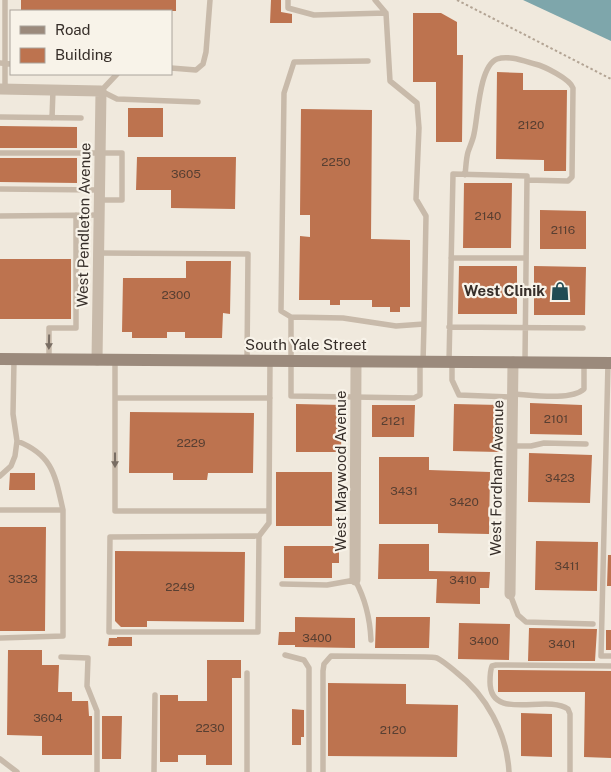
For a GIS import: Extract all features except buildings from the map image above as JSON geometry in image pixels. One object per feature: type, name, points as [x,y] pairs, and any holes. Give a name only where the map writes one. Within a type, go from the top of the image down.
[{"type":"street","points":[[2,89],[100,91]]},
{"type":"street","name":"West Pendleton Avenue","points":[[97,360],[100,91]]},
{"type":"street","name":"South Yale Street","points":[[0,359],[609,363]]},
{"type":"street","name":"West Maywood Avenue","points":[[355,580],[356,362]]},
{"type":"street","name":"West Fordham Avenue","points":[[510,594],[513,396],[519,362]]},
{"type":"lane","points":[[2,89],[5,64],[6,0]]},
{"type":"lane","points":[[172,68],[196,70],[203,64],[206,52],[210,0]]},
{"type":"lane","points":[[288,0],[288,8],[314,15],[386,13]]},
{"type":"lane","points":[[291,317],[291,396],[414,398],[420,395],[424,324],[426,216],[416,198],[419,128],[417,103],[390,80],[386,13],[375,0]]},
{"type":"lane","points":[[465,174],[484,76],[492,62],[498,58],[511,58],[539,64],[570,82],[573,88],[572,177],[568,181],[527,180]]},
{"type":"lane","points":[[368,61],[294,62],[284,93],[281,311],[291,317],[343,318],[396,326],[424,324]]},
{"type":"lane","points":[[116,75],[100,91],[117,99],[198,102]]},
{"type":"lane","points":[[52,118],[53,90]]},
{"type":"lane","points":[[0,117],[80,118]]},
{"type":"lane","points":[[0,153],[122,154],[122,200],[100,195],[0,189]]},
{"type":"lane","points":[[519,362],[526,328],[527,176],[453,174],[449,327],[452,380],[459,395],[568,396],[580,393],[584,390],[584,363]]},
{"type":"lane","points":[[49,360],[49,328],[76,328],[76,215]]},
{"type":"lane","points":[[0,216],[99,215]]},
{"type":"lane","points":[[99,253],[248,254],[247,361]]},
{"type":"lane","points":[[451,258],[526,258]]},
{"type":"lane","points":[[449,327],[583,328]]},
{"type":"lane","points":[[0,476],[11,466],[15,456],[16,441],[13,414],[14,360]]},
{"type":"lane","points":[[115,360],[115,511],[269,511]]},
{"type":"lane","points":[[259,536],[110,537],[109,632],[258,632],[259,536],[269,523],[270,361]]},
{"type":"lane","points":[[609,363],[608,507],[604,547],[601,656],[611,656]]},
{"type":"lane","points":[[115,398],[270,398]]},
{"type":"lane","points":[[0,638],[63,636],[63,510],[55,474],[43,456],[31,447],[16,441]]},
{"type":"lane","points":[[512,446],[531,446],[544,443],[586,444]]},
{"type":"lane","points":[[0,510],[63,510]]},
{"type":"lane","points":[[604,547],[611,547]]},
{"type":"lane","points":[[282,584],[327,585],[355,580],[365,599],[371,640]]},
{"type":"lane","points":[[510,594],[518,615],[526,622],[594,624]]},
{"type":"lane","points":[[602,601],[611,601]]},
{"type":"lane","points":[[285,655],[304,660],[309,668],[309,772]]},
{"type":"lane","points":[[61,656],[88,658],[87,686],[97,711],[97,772]]},
{"type":"lane","points":[[323,772],[324,664],[331,656],[340,656],[437,658],[449,666],[469,682],[488,708],[502,734],[508,757],[509,772]]},
{"type":"lane","points":[[570,772],[570,714],[568,709],[558,705],[502,704],[494,698],[490,690],[492,666],[496,664],[611,666]]},
{"type":"lane","points":[[247,673],[247,772]]},
{"type":"lane","points":[[154,772],[155,695]]},
{"type":"lane","points":[[0,759],[17,772]]},
{"type":"path","points":[[457,0],[611,79]]},
{"type":"water","points":[[523,0],[611,0],[611,41]]},
{"type":"place","name":"West Clinik","points":[[560,291]]}]
